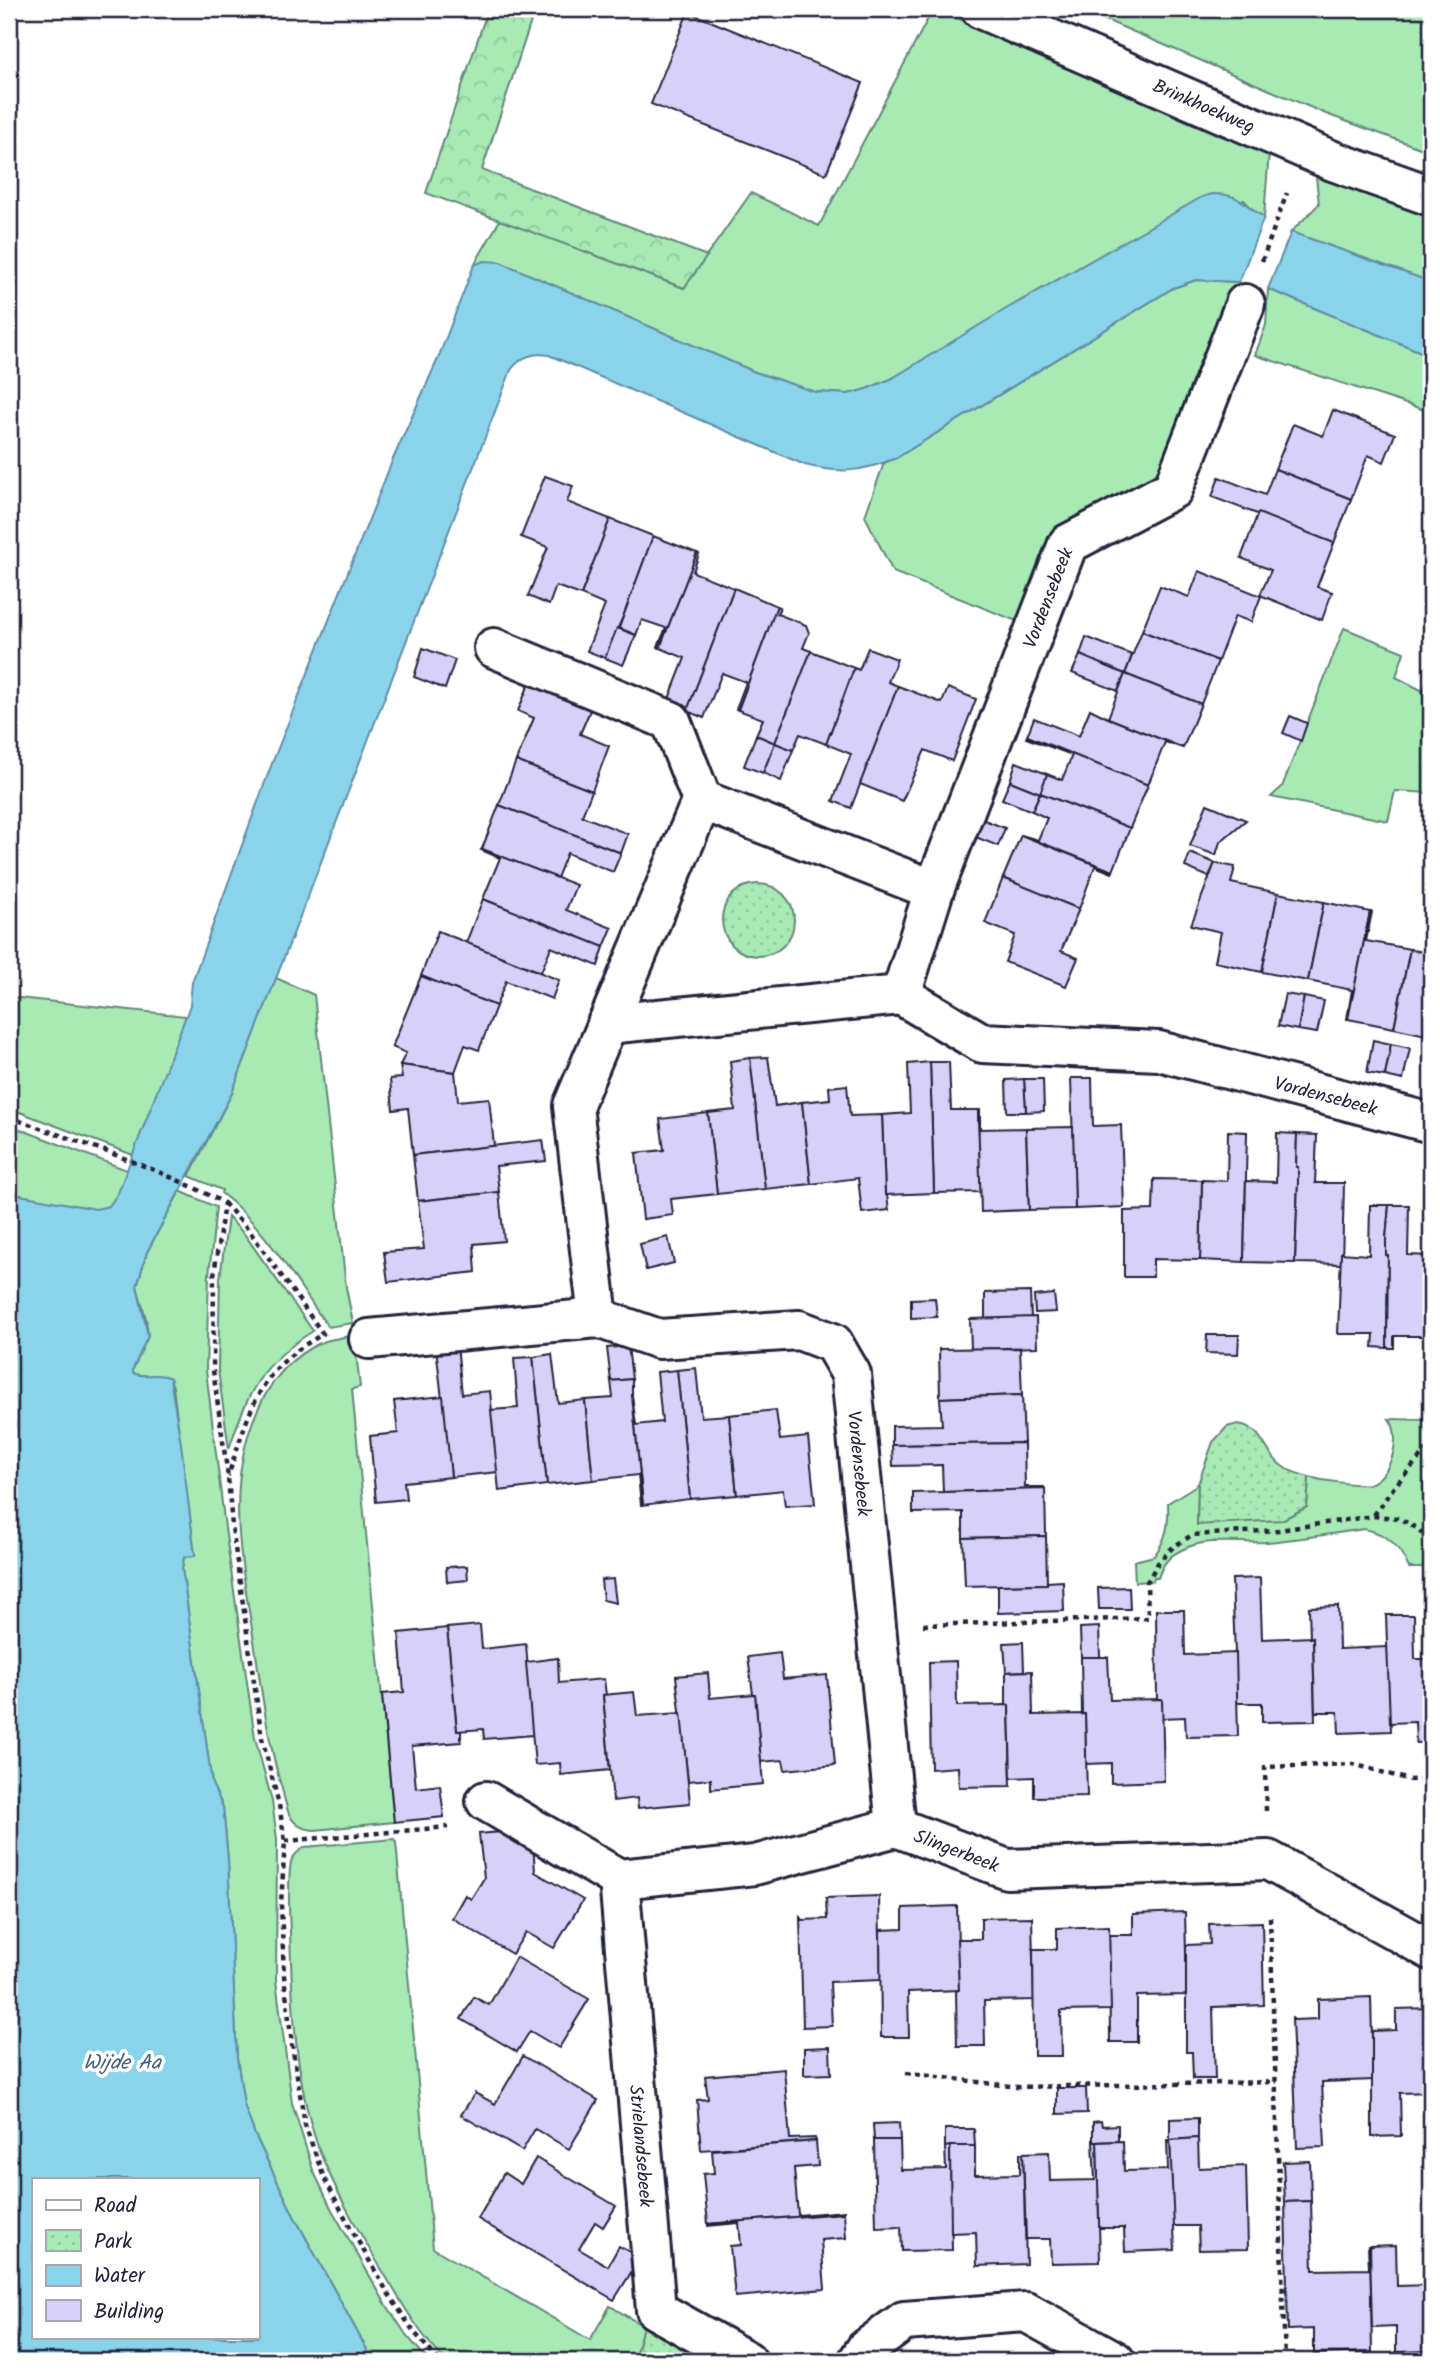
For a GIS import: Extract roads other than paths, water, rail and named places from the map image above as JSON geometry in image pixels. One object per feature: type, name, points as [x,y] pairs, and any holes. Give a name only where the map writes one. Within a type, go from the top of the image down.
[{"type":"street","name":"Brinkhoekweg","points":[[981,9],[1333,161],[1431,197]]},
{"type":"street","name":"Vordensebeek","points":[[1245,304],[1173,489],[1068,544],[934,890],[901,995],[982,1043],[1159,1051],[1431,1123]]},
{"type":"street","points":[[494,648],[671,721],[702,800],[573,1106],[598,1318]]},
{"type":"street","points":[[702,800],[934,890]]},
{"type":"street","points":[[607,1024],[901,995]]},
{"type":"street","name":"Vordensebeek","points":[[369,1339],[598,1318],[659,1339],[799,1330],[833,1343],[851,1374],[896,1826]]},
{"type":"street","points":[[486,1801],[619,1879]]},
{"type":"street","name":"Slingerbeek","points":[[619,1879],[755,1866],[896,1826],[1007,1869],[1268,1860],[1431,1950]]},
{"type":"street","name":"Strielandsebeek","points":[[619,1879],[656,2310],[747,2361]]},
{"type":"street","points":[[858,2361],[866,2349],[904,2321],[1026,2312],[1115,2361]]},
{"type":"water","name":"Wijde Aa","points":[[1212,194],[1230,196],[1264,217],[1239,282],[1196,280],[1173,288],[896,458],[872,466],[829,470],[805,465],[549,355],[527,356],[511,370],[231,1095],[147,1252],[137,1286],[148,1336],[133,1373],[170,1378],[181,1444],[195,1556],[184,1557],[182,1568],[212,1784],[223,1807],[237,2058],[244,2105],[255,2135],[294,2216],[373,2361],[9,2361],[9,1193],[96,1209],[109,1206],[118,1193],[190,1005],[192,982],[271,766],[393,459],[437,361],[474,265],[484,261],[500,262],[755,372],[815,392],[848,394],[891,379],[1001,312],[1202,197]]},
{"type":"water","points":[[1291,232],[1431,282],[1431,356],[1268,289]]}]
